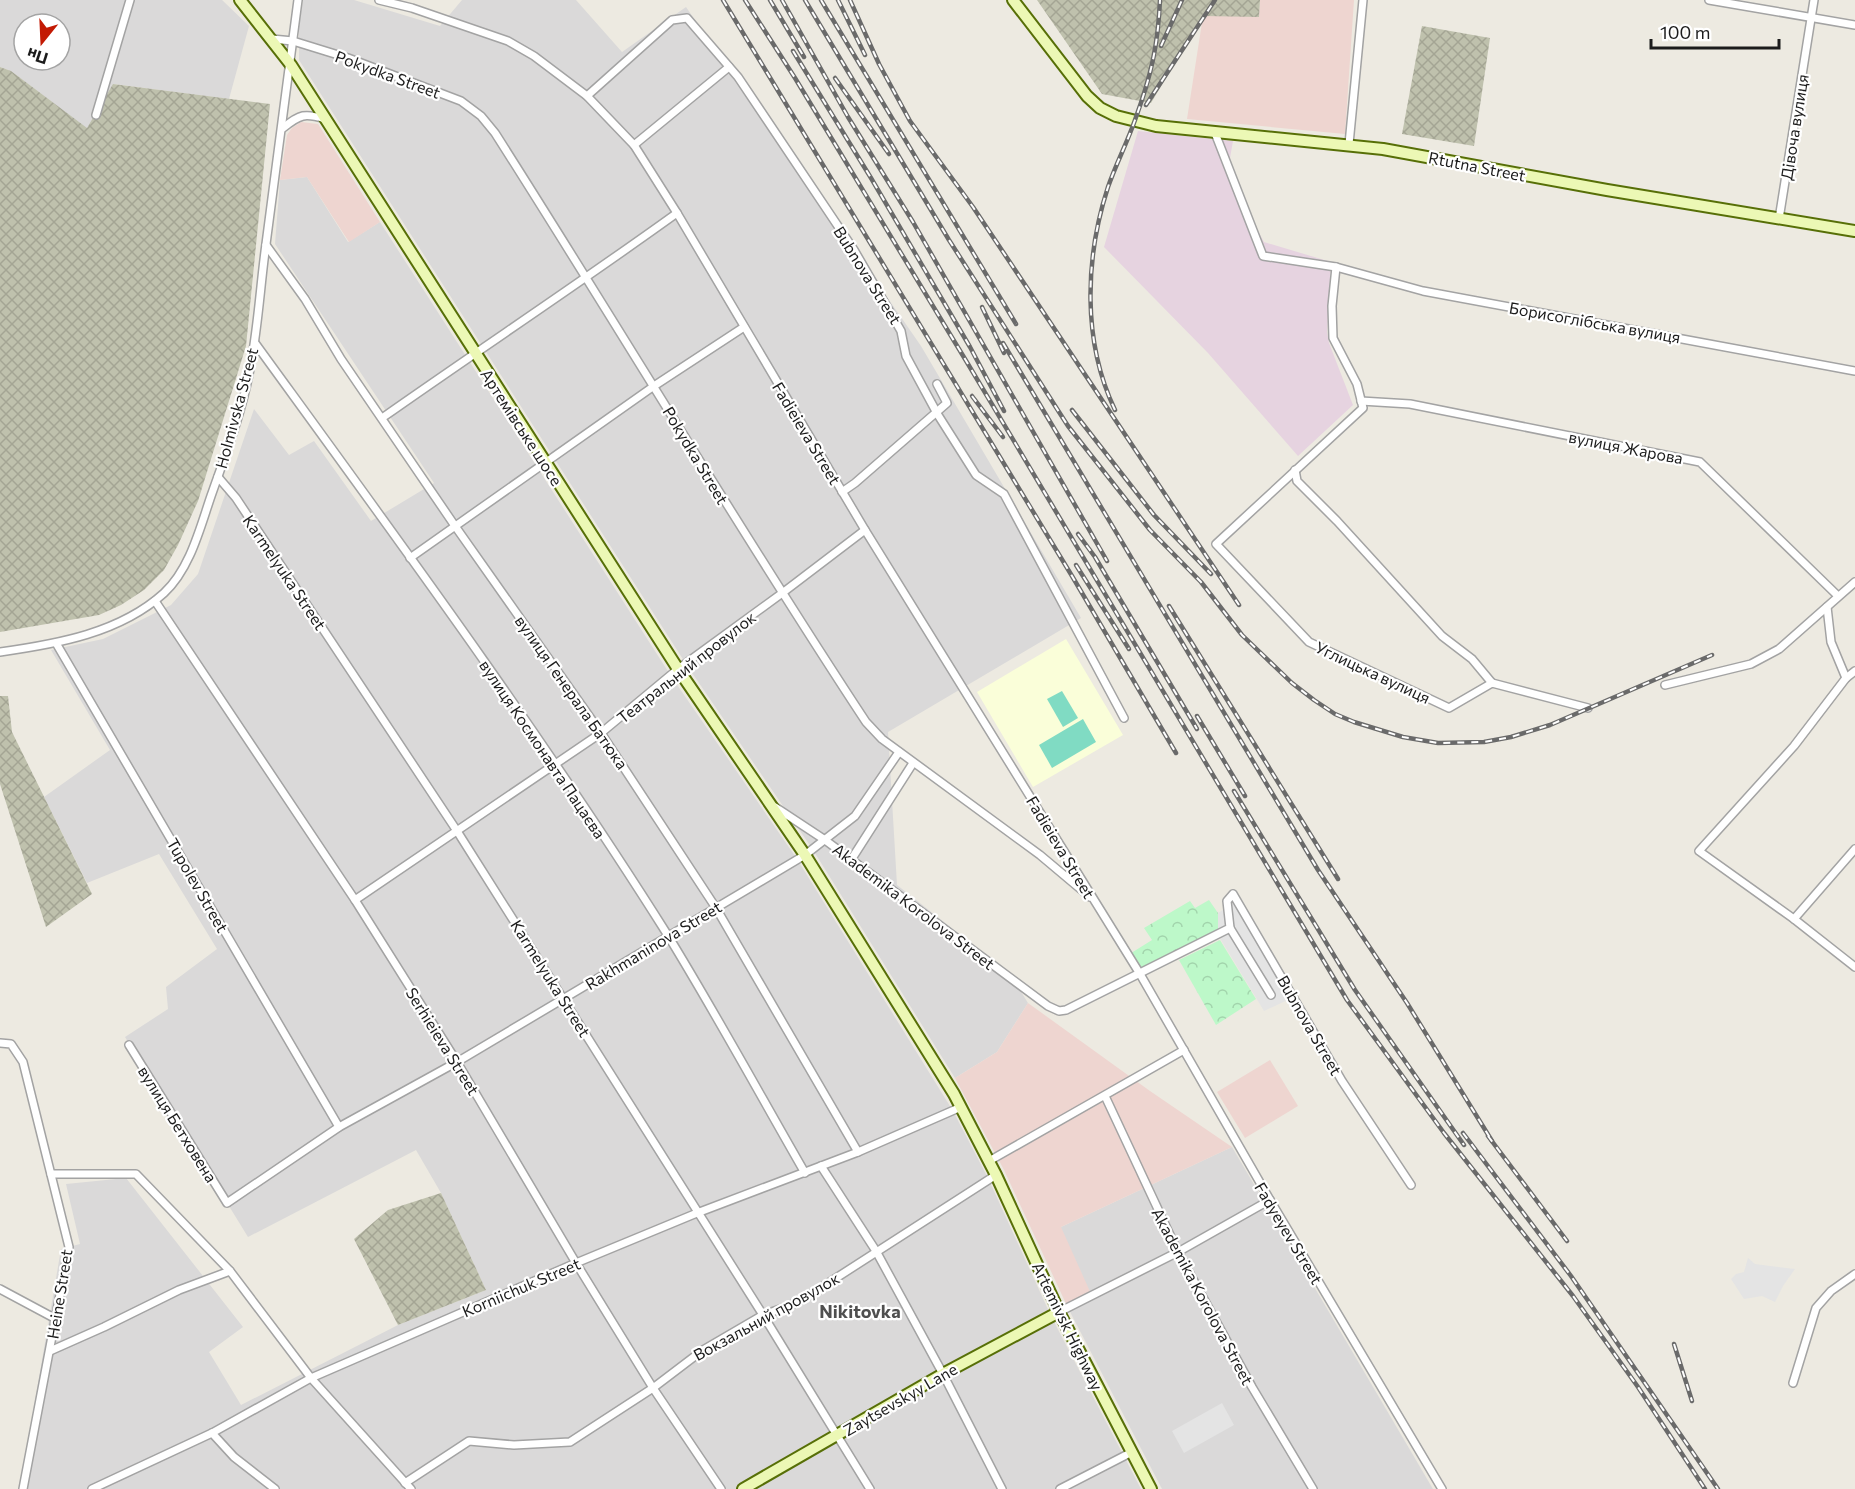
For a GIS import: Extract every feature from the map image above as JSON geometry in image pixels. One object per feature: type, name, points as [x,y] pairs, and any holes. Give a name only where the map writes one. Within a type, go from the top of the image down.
[{"type":"main road","name":"Артемівське шосе","points":[[240,0],[291,65],[678,669],[805,855]]},
{"type":"main road","name":"Rtutna Street","points":[[1013,0],[1087,96],[1100,108],[1135,122],[1215,133],[1349,144],[1855,231]]},
{"type":"main road","points":[[805,855],[961,1107],[989,1161]]},
{"type":"main road","name":"Artemivsk Highway","points":[[989,1161],[1059,1312],[1151,1489]]},
{"type":"main road","name":"Zaytsevskyy Lane","points":[[742,1489],[943,1374],[1059,1312]]},
{"type":"street","points":[[96,115],[130,0]]},
{"type":"street","name":"Holmivska Street","points":[[0,652],[56,643],[113,626],[135,615],[176,580],[189,557],[243,399],[255,343],[298,0]]},
{"type":"street","name":"Fadieieva Street","points":[[379,0],[412,8],[508,41],[534,56],[587,96],[634,145],[677,213],[865,530],[1140,974]]},
{"type":"street","points":[[1349,144],[1362,0]]},
{"type":"street","points":[[1710,0],[1855,25]]},
{"type":"street","name":"Дівоча вулиця","points":[[1779,219],[1814,0]]},
{"type":"street","name":"Bubnova Street","points":[[587,96],[672,20],[687,18],[738,77],[854,250],[901,331],[906,356],[936,411],[976,475],[1004,494],[1124,717]]},
{"type":"street","name":"Pokydka Street","points":[[272,39],[293,40],[348,58],[461,101],[481,116],[495,133],[588,278],[781,594],[866,723],[882,739],[1040,855],[1093,899]]},
{"type":"street","points":[[634,145],[729,68]]},
{"type":"street","points":[[283,128],[294,118],[302,115],[326,119]]},
{"type":"street","name":"Борисоглібська вулиця","points":[[1215,133],[1263,256],[1336,267],[1423,291],[1855,371]]},
{"type":"street","points":[[382,418],[474,353],[588,278],[677,213]]},
{"type":"street","name":"вулиця Генерала Батюка","points":[[266,245],[305,299],[341,359],[455,526],[601,733],[716,908],[858,1152]]},
{"type":"street","points":[[1336,267],[1332,306],[1333,338],[1357,384],[1362,404]]},
{"type":"street","points":[[410,558],[544,462],[744,327]]},
{"type":"street","name":"вулиця Космонавта Пацаєва","points":[[255,343],[555,765],[667,935],[805,1173]]},
{"type":"street","points":[[842,492],[861,479],[947,403],[937,384]]},
{"type":"street","name":"Углицька вулиця","points":[[1362,404],[1296,470],[1216,544],[1309,642],[1449,708],[1492,683]]},
{"type":"street","name":"вулиця Жарова","points":[[1362,404],[1410,404],[1700,462],[1839,597]]},
{"type":"street","points":[[1296,470],[1297,481],[1350,535],[1442,636],[1472,659],[1492,683],[1588,708]]},
{"type":"street","name":"Karmelyuka Street","points":[[218,477],[236,498],[457,831],[763,1315],[870,1489]]},
{"type":"street","name":"Театральний провулок","points":[[355,900],[601,733],[678,669],[865,530]]},
{"type":"street","points":[[1665,685],[1751,664],[1779,649],[1853,587]]},
{"type":"street","name":"Serhieieva Street","points":[[154,601],[355,900],[457,1062],[653,1388],[721,1489]]},
{"type":"street","points":[[1827,608],[1831,642],[1846,678]]},
{"type":"street","name":"Tupolev Street","points":[[56,643],[339,1127]]},
{"type":"street","points":[[1855,671],[1846,678],[1794,746],[1699,851],[1794,919],[1855,967]]},
{"type":"street","name":"Rakhmaninova Street","points":[[226,1203],[339,1127],[457,1062],[805,855],[855,816],[899,752]]},
{"type":"street","points":[[851,860],[913,763]]},
{"type":"street","name":"Akademika Korolova Street","points":[[769,802],[825,840],[1048,1006],[1059,1011],[1066,1010],[1140,974]]},
{"type":"street","points":[[1794,919],[1855,849]]},
{"type":"street","name":"Bubnova Street","points":[[1271,995],[1230,928],[1227,901],[1233,894],[1342,1081],[1411,1185]]},
{"type":"street","points":[[1140,974],[1230,928]]},
{"type":"street","name":"Fadyeyev Street","points":[[1140,974],[1270,1200],[1442,1489]]},
{"type":"street","name":"Heine Street","points":[[0,1043],[11,1044],[23,1062],[69,1247],[25,1489]]},
{"type":"street","name":"вулиця Бетховена","points":[[129,1045],[226,1203]]},
{"type":"street","points":[[989,1161],[1184,1050]]},
{"type":"street","name":"Akademika Korolova Street","points":[[1105,1096],[1178,1252],[1252,1387],[1313,1489]]},
{"type":"street","name":"Korniichuk Street","points":[[92,1489],[212,1433],[311,1378],[576,1263],[697,1213],[858,1152],[961,1107]]},
{"type":"street","points":[[821,1166],[876,1251],[1002,1489]]},
{"type":"street","points":[[51,1174],[136,1174],[230,1271],[311,1378],[408,1486]]},
{"type":"street","name":"Вокзальний провулок","points":[[408,1486],[469,1441],[514,1445],[570,1442],[653,1388],[703,1350],[763,1315],[805,1298],[996,1174]]},
{"type":"street","points":[[1059,1312],[1178,1252],[1270,1200]]},
{"type":"street","points":[[50,1351],[179,1290],[230,1271]]},
{"type":"street","points":[[1793,1383],[1816,1308],[1831,1291],[1855,1274]]},
{"type":"street","points":[[0,1289],[56,1319]]},
{"type":"street","points":[[212,1433],[234,1457],[275,1489]]},
{"type":"street","points":[[1060,1489],[1132,1452]]},
{"type":"shaded area","points":[[0,0],[222,0],[249,26],[229,99],[114,84],[87,129],[12,72],[72,72],[72,12],[12,12],[11,71],[0,67]]},
{"type":"shaded area","points":[[303,0],[354,0],[440,26],[462,0],[576,0],[622,52],[686,7],[921,346],[1081,618],[888,732],[897,885],[1010,974],[1028,1003],[997,1052],[955,1078],[813,850],[686,664],[299,60],[299,25]]},
{"type":"shaded area","points":[[1037,0],[1260,0],[1259,17],[1203,16],[1151,103],[1102,94]]},
{"type":"shaded area","points":[[1260,0],[1354,0],[1345,134],[1187,119],[1203,16],[1259,16]]},
{"type":"shaded area","points":[[1422,26],[1490,38],[1474,146],[1402,134]]},
{"type":"shaded area","points":[[0,67],[11,71],[87,128],[113,84],[270,104],[246,346],[198,501],[178,545],[164,570],[144,590],[121,605],[99,615],[0,632]]},
{"type":"shaded area","points":[[301,122],[318,124],[380,222],[349,242],[307,177],[280,180],[287,135]]},
{"type":"shaded area","points":[[1138,131],[1233,141],[1227,175],[1264,242],[1331,262],[1327,332],[1329,343],[1353,405],[1298,456],[1208,353],[1104,247]]},
{"type":"shaded area","points":[[307,177],[348,242],[380,222],[671,676],[797,859],[953,1111],[988,1178],[1051,1316],[1141,1489],[20,1489],[61,1249],[80,1244],[66,1184],[126,1178],[243,1327],[209,1352],[241,1405],[398,1325],[486,1290],[441,1193],[416,1150],[248,1237],[125,1037],[168,1009],[166,987],[217,949],[159,854],[87,883],[44,797],[110,750],[51,650],[103,639],[171,605],[198,574],[254,409],[289,455],[314,441],[371,521],[434,483],[275,244],[280,180]]},
{"type":"shaded area","points":[[1066,639],[1123,735],[1033,787],[977,692]]},
{"type":"shaded area","points":[[0,696],[8,696],[12,732],[92,894],[46,927],[0,784]]},
{"type":"shaded area","points":[[1237,901],[1294,997],[1264,1011],[1218,935],[1218,913]]},
{"type":"shaded area","points":[[1028,1003],[1232,1147],[1061,1227],[1092,1296],[1068,1308],[1004,1170],[955,1078],[997,1052]]},
{"type":"shaded area","points":[[1270,1060],[1298,1106],[1245,1138],[1217,1092]]},
{"type":"shaded area","points":[[1232,1147],[1433,1489],[1162,1489],[1068,1308],[1061,1227]]},
{"type":"shaded area","points":[[441,1193],[486,1290],[398,1325],[354,1239],[388,1210]]},
{"type":"shaded area","points":[[1748,1258],[1755,1264],[1795,1269],[1775,1302],[1762,1296],[1744,1299],[1731,1279],[1736,1274],[1744,1272]]},
{"type":"shaded area","points":[[1222,1403],[1234,1425],[1184,1453],[1172,1431]]},
{"type":"green space","points":[[1062,691],[1078,718],[1063,727],[1047,699]]},
{"type":"green space","points":[[1083,719],[1096,742],[1052,768],[1039,745]]},
{"type":"green space","points":[[1209,900],[1218,913],[1218,935],[1140,974],[1128,955],[1152,940],[1144,928],[1190,901],[1195,908]]},
{"type":"green space","points":[[1220,940],[1256,999],[1216,1025],[1179,960]]},
{"type":"railway","points":[[723,0],[1072,576],[1176,753]]},
{"type":"railway","points":[[745,0],[795,78],[965,359],[1347,1000],[1444,1133],[1573,1296],[1638,1387],[1705,1489]]},
{"type":"railway","points":[[770,0],[804,57]]},
{"type":"railway","points":[[782,0],[848,117],[913,222],[1107,561]]},
{"type":"railway","points":[[805,0],[949,240],[1068,426],[1150,530],[1201,582],[1242,635],[1292,683],[1314,700],[1335,714],[1354,722],[1403,737],[1438,743],[1484,742],[1511,737],[1550,725],[1712,655]]},
{"type":"railway","points":[[821,0],[1016,324]]},
{"type":"railway","points":[[838,0],[865,55]]},
{"type":"railway","points":[[850,0],[879,64],[910,121],[973,207],[1239,605]]},
{"type":"railway","points":[[1115,410],[1104,384],[1092,328],[1091,271],[1100,214],[1108,187],[1141,104],[1149,75],[1158,32],[1160,0]]},
{"type":"railway","points":[[1161,46],[1182,0]]},
{"type":"railway","points":[[1146,105],[1215,0]]},
{"type":"railway","points":[[793,51],[871,178],[970,347],[1004,411]]},
{"type":"railway","points":[[835,78],[889,154]]},
{"type":"railway","points":[[982,307],[1004,353]]},
{"type":"railway","points":[[1003,343],[1318,870],[1407,1003],[1492,1141]]},
{"type":"railway","points":[[972,396],[1003,437]]},
{"type":"railway","points":[[1072,410],[1154,515],[1211,574]]},
{"type":"railway","points":[[1078,534],[1095,557],[1197,729]]},
{"type":"railway","points":[[1076,565],[1129,649]]},
{"type":"railway","points":[[1169,606],[1338,879]]},
{"type":"railway","points":[[1197,716],[1245,796]]},
{"type":"railway","points":[[1234,791],[1355,990],[1464,1145]]},
{"type":"railway","points":[[1463,1133],[1571,1276],[1718,1489]]},
{"type":"railway","points":[[1488,1136],[1567,1241]]},
{"type":"railway","points":[[1674,1344],[1692,1401]]},
{"type":"district","name":"Nikitovka","points":[[860,1311]]}]
